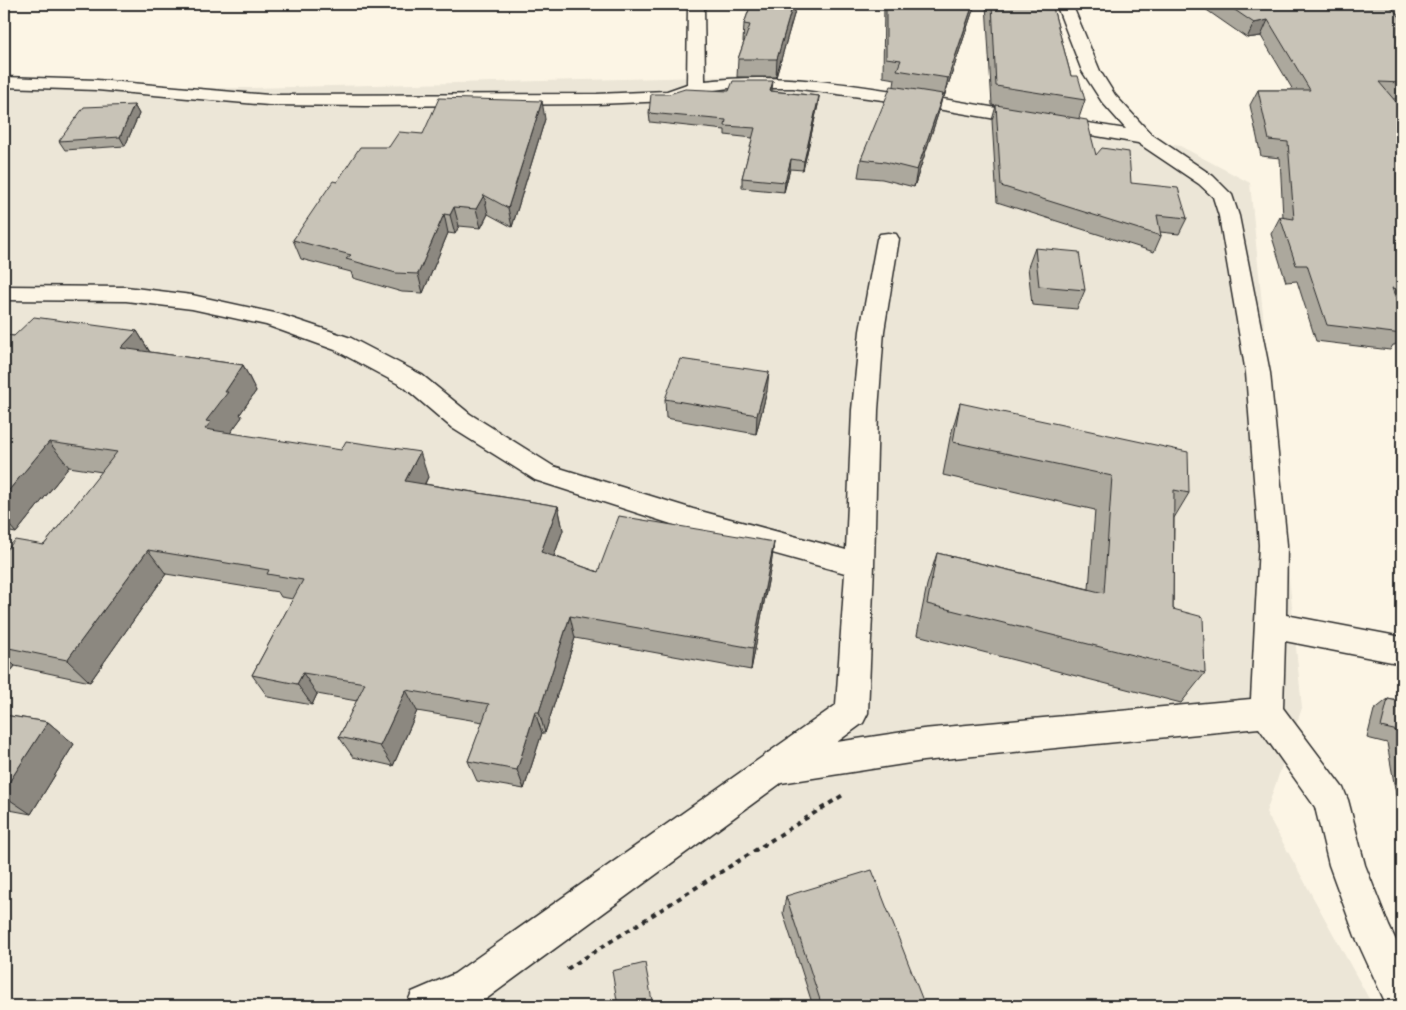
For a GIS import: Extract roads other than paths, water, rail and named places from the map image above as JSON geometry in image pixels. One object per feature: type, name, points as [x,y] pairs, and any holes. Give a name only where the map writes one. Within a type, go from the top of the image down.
[{"type":"street","points":[[696,4],[696,87]]},
{"type":"street","points":[[1064,4],[1091,71],[1108,98],[1144,138],[1206,180],[1222,195],[1229,216],[1258,373],[1273,546],[1267,712],[1331,800],[1347,866],[1374,936],[1402,995]]},
{"type":"street","points":[[1390,4],[1402,19]]},
{"type":"street","points":[[4,82],[97,85],[269,100],[356,101],[597,100],[669,96],[696,87],[729,83],[793,83],[900,98],[1144,138]]},
{"type":"street","points":[[426,1006],[468,988],[852,713],[867,390],[872,331],[888,239]]},
{"type":"street","points":[[4,294],[126,294],[192,302],[271,319],[343,344],[413,381],[461,421],[544,473],[693,520],[860,565]]},
{"type":"street","points":[[1270,625],[1402,650]]},
{"type":"street","points":[[774,768],[923,745],[1267,712]]}]
